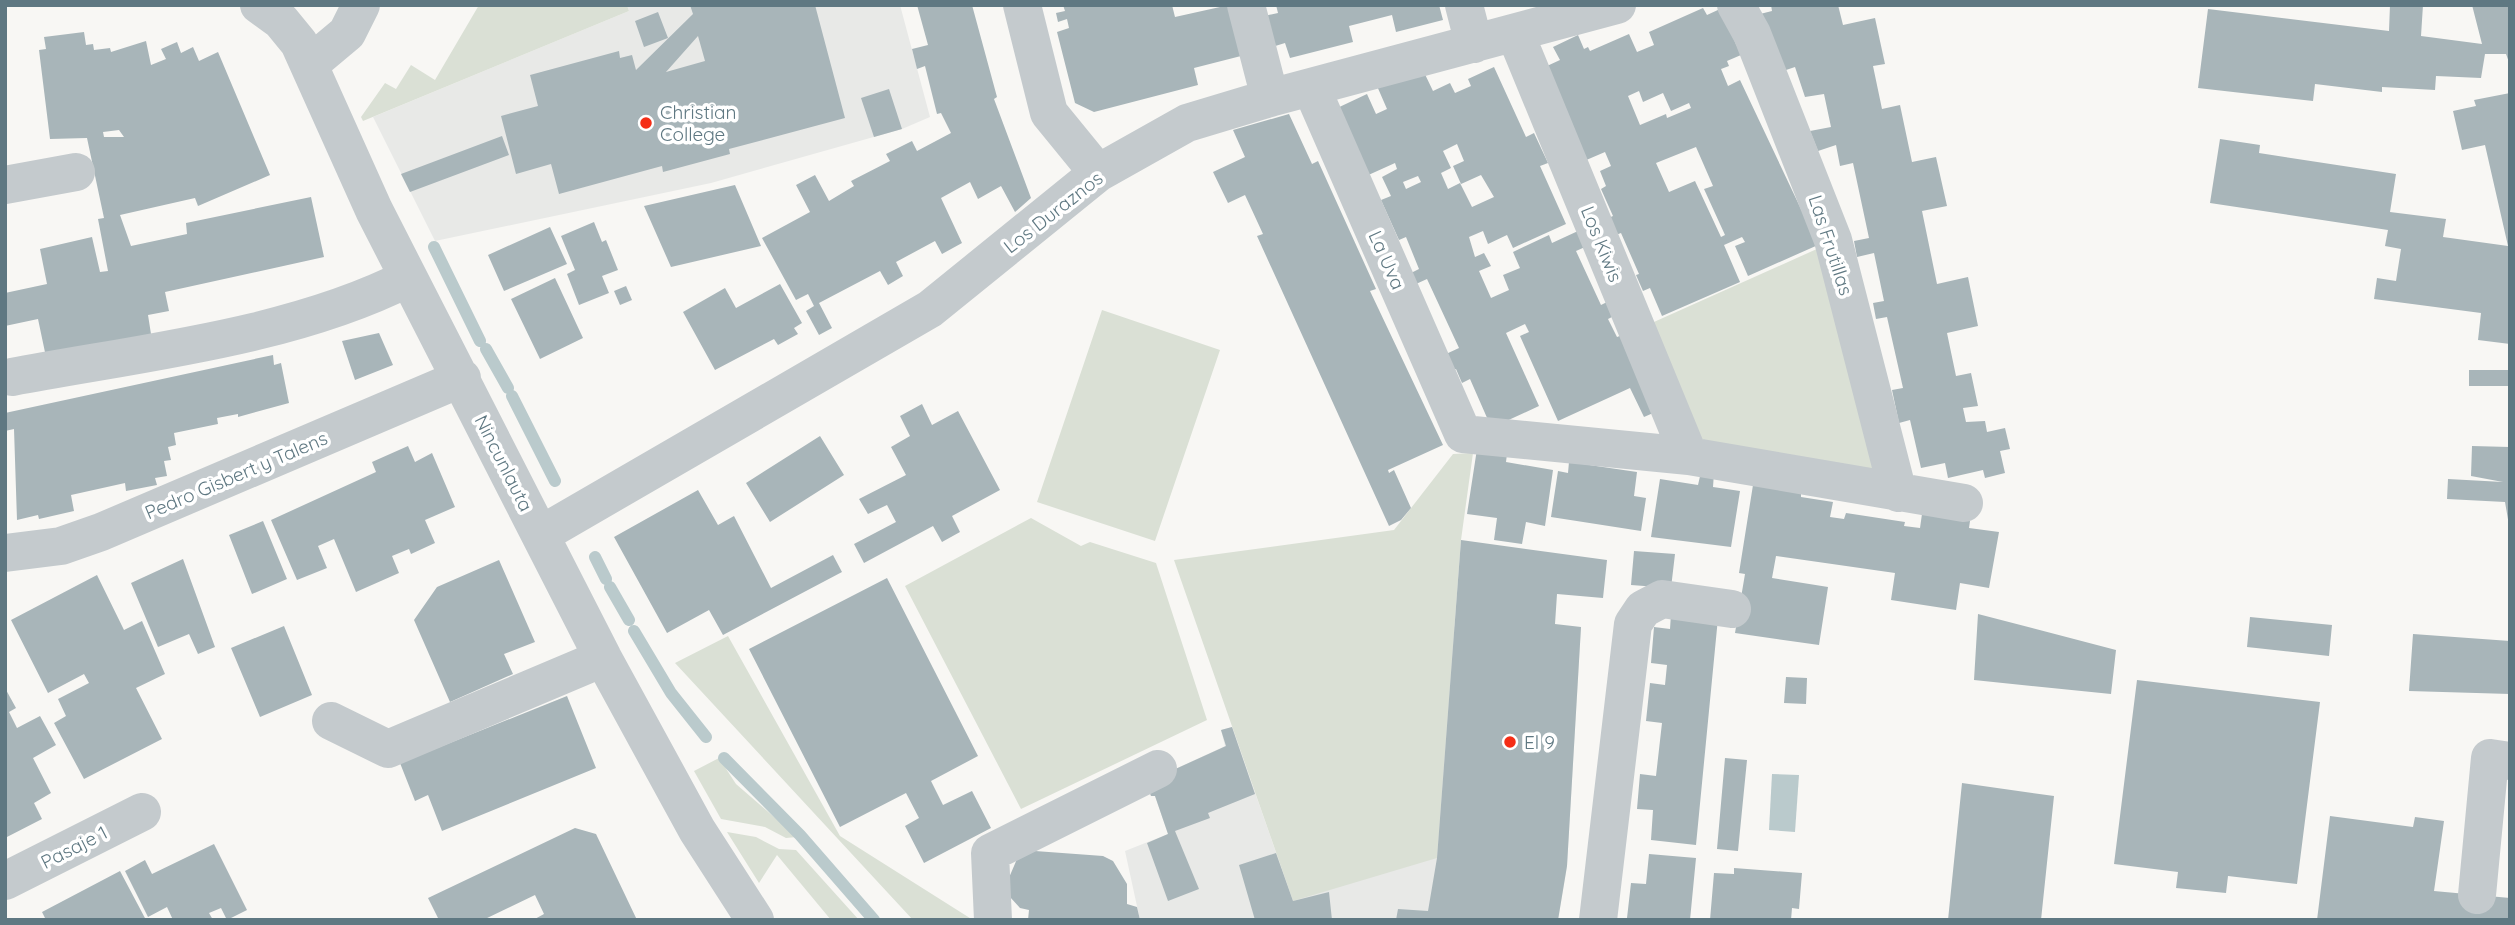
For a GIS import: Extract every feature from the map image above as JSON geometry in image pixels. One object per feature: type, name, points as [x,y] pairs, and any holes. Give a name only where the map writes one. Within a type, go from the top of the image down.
[{"type":"street","name":"Nincunlauta","points":[[260,5],[281,21],[299,43],[373,210],[603,658],[746,917]]},
{"type":"street","points":[[310,64],[347,33],[361,5]]},
{"type":"street","points":[[1022,5],[1049,113],[1098,173]]},
{"type":"street","points":[[1246,5],[1270,98]]},
{"type":"street","points":[[1464,5],[1474,44]]},
{"type":"street","name":"Los Duraznos","points":[[540,535],[930,309],[1098,173],[1187,123],[1270,98],[1617,5]]},
{"type":"street","name":"Las Frutillas","points":[[1736,5],[1752,34],[1833,240],[1898,493]]},
{"type":"street","name":"Los Kiwis","points":[[1515,33],[1689,456]]},
{"type":"street","name":"La Uva","points":[[1311,87],[1463,434],[1689,456]]},
{"type":"street","points":[[5,185],[76,172]]},
{"type":"street","points":[[12,377],[289,324],[386,289],[408,278]]},
{"type":"street","name":"Pedro Gisbert y Talens","points":[[5,552],[61,546],[101,533],[461,379]]},
{"type":"street","points":[[1689,456],[1964,503]]},
{"type":"street","points":[[1598,920],[1633,624],[1643,609],[1661,599],[1732,609]]},
{"type":"street","points":[[331,721],[388,749],[603,658]]},
{"type":"street","points":[[2477,895],[2490,758],[2510,761]]},
{"type":"street","points":[[993,920],[990,853],[1158,769]]},
{"type":"street","name":"Pasaje 1","points":[[5,881],[142,812]]},
{"type":"shaded area","points":[[479,5],[627,5],[629,11],[363,121],[361,117],[385,83],[396,89],[411,65],[435,80]]},
{"type":"shaded area","name":"Christian College","points":[[627,5],[900,5],[930,117],[902,129],[711,183],[435,241],[373,117],[629,11]]},
{"type":"shaded area","points":[[1828,244],[1876,471],[1719,454],[1692,430],[1645,326]]},
{"type":"shaded area","points":[[1102,310],[1220,350],[1155,541],[1037,502]]},
{"type":"shaded area","points":[[1473,453],[1461,540],[1437,858],[1293,901],[1174,560],[1394,530],[1453,454]]},
{"type":"shaded area","points":[[1031,518],[1081,546],[1090,542],[1156,563],[1207,720],[1021,809],[905,586]]},
{"type":"shaded area","points":[[1456,624],[1581,627],[1567,866],[1558,920],[1140,920],[1125,851],[1168,834],[1155,796],[1151,796],[1148,788],[1160,776],[1225,746],[1221,730],[1232,727],[1293,901]]},
{"type":"shaded area","points":[[728,636],[840,836],[973,920],[913,920],[675,663]]},
{"type":"shaded area","points":[[719,758],[736,784],[797,837],[786,838],[765,827],[721,819],[694,771]]},
{"type":"shaded area","points":[[1772,774],[1799,775],[1795,832],[1769,830]]},
{"type":"shaded area","points":[[727,832],[756,837],[779,849],[796,850],[859,920],[831,920],[777,855],[759,883]]},
{"type":"building","points":[[690,5],[815,5],[845,118],[729,149],[730,154],[663,172],[662,166],[559,194],[551,164],[516,174],[501,116],[538,106],[530,75],[619,51],[620,58],[632,55],[636,70],[693,14]],"holes":[[[698,36],[705,61],[666,72]]]},
{"type":"building","points":[[917,5],[972,5],[997,97],[994,99],[1031,198],[1015,212],[1001,186],[978,199],[970,182],[941,198],[962,243],[942,254],[935,241],[896,262],[903,276],[888,285],[880,271],[819,303],[832,328],[819,335],[806,311],[814,306],[808,294],[796,300],[762,238],[810,212],[796,185],[815,175],[829,201],[854,186],[851,181],[890,161],[886,154],[912,141],[917,151],[951,133],[941,113],[937,114],[925,66],[917,69],[912,49],[928,45]]},
{"type":"building","points":[[1063,5],[1172,5],[1175,17],[1229,5],[1241,56],[1194,68],[1198,85],[1094,112],[1075,103],[1057,32],[1069,28],[1067,19],[1058,22],[1056,13],[1065,11]]},
{"type":"building","points":[[1276,5],[1439,5],[1443,20],[1396,32],[1392,15],[1349,26],[1353,42],[1290,58],[1285,43],[1272,47],[1264,16],[1278,13]]},
{"type":"building","points":[[1771,5],[1838,5],[1843,25],[1875,18],[1885,64],[1873,66],[1882,109],[1900,105],[1912,162],[1936,157],[1947,206],[1922,211],[1937,284],[1968,277],[1978,326],[1947,333],[1956,376],[1971,373],[1978,406],[1963,408],[1966,422],[1985,421],[1987,432],[2005,428],[2010,449],[2000,451],[2005,473],[1985,478],[1983,470],[1948,478],[1945,463],[1921,468],[1910,420],[1899,423],[1892,390],[1903,388],[1887,317],[1876,319],[1873,303],[1884,301],[1874,253],[1857,257],[1854,241],[1869,238],[1853,163],[1840,166],[1836,145],[1818,151],[1810,131],[1831,127],[1824,94],[1805,97],[1795,67],[1783,71],[1760,14],[1772,11]]},
{"type":"building","points":[[2390,5],[2423,5],[2421,36],[2482,44],[2472,5],[2510,5],[2510,65],[2506,54],[2485,54],[2481,78],[2436,76],[2435,90],[2382,87],[2382,92],[2315,84],[2313,101],[2198,88],[2208,9],[2389,31]]},
{"type":"building","points":[[1703,8],[1707,15],[1720,9],[1741,55],[1727,61],[1729,66],[1721,69],[1728,86],[1740,80],[1818,245],[1748,276],[1735,246],[1745,242],[1742,237],[1724,245],[1740,282],[1662,316],[1650,288],[1643,291],[1636,275],[1639,274],[1621,233],[1613,236],[1606,219],[1613,216],[1601,189],[1606,186],[1600,171],[1611,166],[1605,152],[1584,161],[1547,66],[1560,60],[1553,47],[1578,35],[1584,49],[1588,47],[1590,51],[1629,34],[1637,52],[1654,45],[1649,32]],"holes":[[[1639,91],[1643,102],[1663,93],[1671,111],[1689,103],[1691,108],[1667,118],[1666,114],[1640,125],[1628,96]],[[1696,147],[1713,186],[1704,189],[1725,235],[1721,237],[1695,181],[1669,192],[1656,163]]]},
{"type":"building","points":[[658,12],[668,38],[644,47],[635,21]]},
{"type":"building","points":[[84,32],[86,45],[93,44],[94,50],[110,48],[111,52],[146,41],[151,65],[166,59],[161,49],[177,42],[181,53],[193,47],[199,61],[218,52],[270,175],[198,206],[195,198],[120,215],[131,246],[187,234],[186,223],[311,197],[324,257],[165,292],[169,311],[148,315],[151,334],[46,357],[38,319],[5,326],[5,293],[47,284],[40,249],[92,237],[100,272],[108,271],[98,219],[104,218],[87,138],[50,139],[39,50],[46,49],[44,37]],"holes":[[[119,130],[124,137],[104,137],[103,132]]]},
{"type":"building","points":[[1421,66],[1433,91],[1450,83],[1455,93],[1471,86],[1468,79],[1494,67],[1526,137],[1534,133],[1548,163],[1540,166],[1566,224],[1513,248],[1507,235],[1488,244],[1483,231],[1469,237],[1475,257],[1484,253],[1491,266],[1479,271],[1491,298],[1509,290],[1503,275],[1520,268],[1513,252],[1549,235],[1552,243],[1578,231],[1585,247],[1576,251],[1601,305],[1609,301],[1616,315],[1608,319],[1617,337],[1625,334],[1660,410],[1644,417],[1630,388],[1558,421],[1520,336],[1529,332],[1525,324],[1506,333],[1539,406],[1502,423],[1488,420],[1470,379],[1462,383],[1456,369],[1453,370],[1446,354],[1459,348],[1427,279],[1416,284],[1411,273],[1419,269],[1406,237],[1399,240],[1381,200],[1391,196],[1382,177],[1397,169],[1395,163],[1364,177],[1333,110],[1367,94],[1376,114],[1387,109],[1377,86]],"holes":[[[1457,144],[1464,161],[1453,166],[1461,184],[1481,175],[1494,197],[1472,207],[1460,183],[1448,189],[1441,173],[1451,168],[1443,151]],[[1418,176],[1421,182],[1406,189],[1403,182]]]},
{"type":"building","points":[[889,89],[902,129],[874,137],[861,98]]},
{"type":"building","points":[[2510,93],[2510,344],[2478,340],[2481,313],[2374,299],[2377,278],[2396,281],[2401,249],[2385,246],[2388,230],[2210,203],[2220,139],[2260,145],[2259,153],[2396,174],[2390,212],[2446,219],[2443,237],[2508,246],[2485,145],[2462,150],[2453,111],[2476,106],[2474,100]]},
{"type":"building","points":[[1289,114],[1312,164],[1318,161],[1376,289],[1370,291],[1443,445],[1388,470],[1389,473],[1394,470],[1411,508],[1401,520],[1389,526],[1257,236],[1263,234],[1245,195],[1228,203],[1213,172],[1245,157],[1233,130]]},
{"type":"building","points":[[502,136],[509,155],[410,192],[401,174]]},
{"type":"building","points":[[735,185],[761,246],[671,267],[644,206]]},
{"type":"building","points":[[594,222],[602,242],[606,240],[618,270],[602,276],[609,293],[579,305],[567,274],[575,270],[561,236]]},
{"type":"building","points":[[550,227],[567,264],[504,291],[488,255]]},
{"type":"building","points":[[555,278],[583,338],[540,359],[511,299]]},
{"type":"building","points":[[780,284],[802,323],[794,328],[798,334],[778,345],[774,339],[715,370],[683,312],[725,288],[736,308]]},
{"type":"building","points":[[626,286],[632,300],[620,305],[614,291]]},
{"type":"building","points":[[379,333],[393,365],[355,380],[342,341]]},
{"type":"building","points":[[273,355],[274,365],[281,363],[289,403],[238,417],[238,414],[217,418],[218,424],[174,433],[176,445],[168,447],[171,460],[164,461],[167,476],[155,478],[157,485],[126,491],[125,483],[71,495],[74,511],[39,519],[38,515],[17,520],[14,429],[5,431],[5,413]]},
{"type":"building","points":[[2469,370],[2510,370],[2510,386],[2469,386]]},
{"type":"building","points":[[922,404],[932,425],[958,411],[1000,490],[952,516],[960,532],[942,542],[933,526],[864,563],[854,544],[896,522],[887,505],[868,514],[859,499],[906,475],[891,447],[910,436],[900,416]]},
{"type":"building","points":[[820,436],[844,475],[770,522],[746,483]]},
{"type":"building","points":[[408,446],[415,462],[432,453],[455,507],[425,520],[435,543],[411,554],[409,549],[392,556],[399,573],[356,592],[334,539],[318,546],[327,568],[297,580],[271,520],[376,472],[372,462]]},
{"type":"building","points":[[2472,446],[2510,447],[2510,531],[2505,502],[2447,499],[2448,479],[2503,482],[2471,476]]},
{"type":"building","points":[[1477,449],[1507,454],[1506,462],[1553,470],[1545,526],[1526,522],[1522,544],[1494,540],[1497,518],[1467,514]]},
{"type":"building","points":[[1569,462],[1637,472],[1634,496],[1646,498],[1641,531],[1551,517],[1558,471],[1568,473]]},
{"type":"building","points":[[1701,472],[1714,473],[1713,487],[1740,491],[1731,547],[1651,537],[1660,479],[1698,485]]},
{"type":"building","points":[[1753,485],[1801,493],[1801,497],[1833,502],[1830,517],[1844,519],[1846,513],[1905,522],[1904,526],[1920,528],[1922,514],[1970,521],[1969,528],[1999,532],[1989,588],[1960,583],[1956,610],[1891,600],[1895,573],[1776,556],[1772,578],[1828,587],[1819,645],[1735,633],[1745,574],[1739,573]]},
{"type":"building","points":[[698,490],[718,525],[734,516],[771,588],[833,555],[842,572],[723,635],[709,610],[667,633],[614,537]]},
{"type":"building","points":[[263,521],[287,579],[252,594],[229,535]]},
{"type":"building","name":"El 9","points":[[1461,540],[1607,560],[1603,598],[1557,594],[1555,624],[1581,627],[1567,866],[1558,920],[1396,920],[1398,909],[1428,911],[1437,858]]},
{"type":"building","points":[[1634,551],[1675,554],[1671,588],[1631,585]]},
{"type":"building","points":[[183,559],[215,647],[198,654],[189,634],[158,647],[131,583]]},
{"type":"building","points":[[499,560],[535,642],[504,654],[513,674],[450,702],[414,620],[437,587]]},
{"type":"building","points":[[97,575],[124,630],[142,621],[165,674],[136,688],[162,739],[84,779],[54,723],[66,716],[58,699],[89,683],[84,674],[48,693],[11,620]]},
{"type":"building","points":[[887,578],[978,756],[931,781],[943,805],[972,791],[991,828],[924,863],[905,826],[919,818],[906,793],[840,827],[749,649]]},
{"type":"building","points":[[1671,614],[1718,618],[1696,845],[1651,840],[1653,810],[1637,809],[1640,774],[1656,776],[1662,723],[1646,721],[1650,683],[1665,685],[1667,665],[1651,663],[1654,627],[1670,629]]},
{"type":"building","points":[[1978,614],[2116,650],[2111,694],[1974,680]]},
{"type":"building","points":[[2250,617],[2332,625],[2329,656],[2247,647]]},
{"type":"building","points":[[284,626],[312,695],[260,717],[231,648]]},
{"type":"building","points":[[2413,634],[2510,641],[2510,694],[2409,691]]},
{"type":"building","points":[[1786,677],[1807,678],[1806,704],[1784,703]]},
{"type":"building","points":[[2137,680],[2320,702],[2297,884],[2228,876],[2226,893],[2176,888],[2178,872],[2114,864]]},
{"type":"building","points":[[5,688],[16,708],[9,712],[17,728],[40,716],[56,745],[33,758],[51,793],[34,803],[42,819],[5,838]]},
{"type":"building","points":[[567,696],[596,768],[442,831],[428,795],[415,801],[400,763]]},
{"type":"building","points":[[1232,727],[1255,794],[1208,813],[1210,818],[1175,831],[1199,889],[1168,901],[1147,843],[1168,834],[1155,796],[1151,796],[1148,788],[1160,776],[1226,746],[1221,730]]},
{"type":"building","points":[[1725,758],[1747,760],[1738,851],[1717,849]]},
{"type":"building","points":[[1962,783],[2054,796],[2041,920],[1948,920]]},
{"type":"building","points":[[2330,816],[2413,827],[2415,817],[2444,821],[2434,891],[2510,898],[2510,920],[2317,920]]},
{"type":"building","points":[[575,828],[596,834],[637,920],[533,920],[544,914],[535,895],[483,920],[439,920],[428,898]]},
{"type":"building","points":[[214,844],[247,910],[227,920],[221,908],[209,913],[213,920],[173,920],[167,907],[148,917],[125,871],[145,860],[152,874]]},
{"type":"building","points":[[1035,851],[1103,856],[1113,861],[1127,884],[1127,904],[1137,907],[1140,920],[1028,920],[1029,910],[1020,908],[1010,897],[1008,880],[1017,859]]},
{"type":"building","points":[[1276,853],[1293,901],[1329,892],[1332,920],[1255,920],[1239,865]]},
{"type":"building","points":[[1649,854],[1696,858],[1690,920],[1627,918],[1631,883],[1646,884]]},
{"type":"building","points":[[1734,868],[1802,873],[1799,909],[1792,908],[1791,920],[1710,920],[1714,873],[1734,874]]},
{"type":"building","points":[[120,871],[146,920],[46,920],[42,912]]},
{"type":"waterway","points":[[434,247],[480,341]]},
{"type":"waterway","points":[[486,349],[508,388]]},
{"type":"waterway","points":[[512,396],[555,481]]},
{"type":"waterway","points":[[595,557],[606,579]]},
{"type":"waterway","points":[[610,587],[629,620]]},
{"type":"waterway","points":[[634,631],[671,693],[706,737]]},
{"type":"waterway","points":[[724,758],[800,835],[874,920]]},
{"type":"place","name":"Christian College","points":[[646,123]]},
{"type":"place","name":"El 9","points":[[1510,742]]}]
